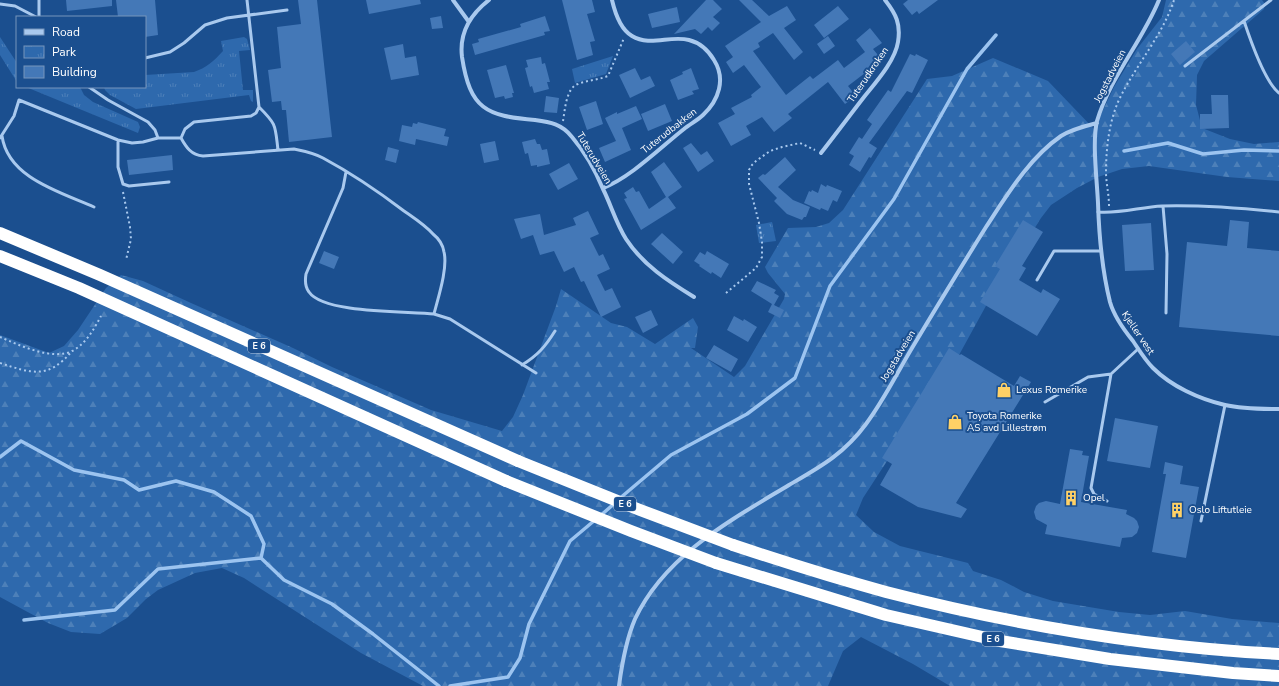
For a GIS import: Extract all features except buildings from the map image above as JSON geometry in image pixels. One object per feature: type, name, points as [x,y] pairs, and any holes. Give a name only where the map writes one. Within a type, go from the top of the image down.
[{"type":"highway","name":"E 6","points":[[0,233],[100,275],[414,416],[518,460],[640,510],[733,545],[802,568],[886,592],[1000,618],[1117,638],[1233,651],[1279,654]]},
{"type":"highway","name":"E 6","points":[[0,256],[100,297],[506,481],[716,563],[886,615],[1000,640],[1110,659],[1233,674],[1279,676]]},
{"type":"street","points":[[452,0],[469,22]]},
{"type":"street","name":"Tuterudveien","points":[[489,0],[478,8],[469,22],[466,29],[462,52],[467,82],[476,100],[486,109],[504,117],[551,122],[561,126],[574,138],[597,175],[619,227],[626,239],[649,266],[694,297]]},
{"type":"street","points":[[612,0],[620,24],[626,32]]},
{"type":"street","name":"Tuterudkroken","points":[[821,153],[879,78],[894,55],[898,43],[897,19],[893,10],[885,0]]},
{"type":"street","name":"Jogstadveien","points":[[619,686],[626,644],[635,620],[650,594],[674,565],[699,543],[734,519],[832,459],[850,444],[866,424],[949,287],[1018,181],[1047,147],[1063,135],[1082,126],[1097,123],[1104,100],[1149,21],[1159,0]]},
{"type":"street","name":"Tuterudbakken","points":[[603,188],[630,172],[703,115],[714,103],[720,86],[720,75],[716,64],[707,49],[702,46],[689,40],[676,38],[655,41],[643,40],[626,32]]},
{"type":"street","name":"Kjeller vest","points":[[1097,123],[1095,139],[1101,251],[1110,303],[1122,327],[1153,368],[1171,383],[1197,396],[1225,405],[1255,409],[1279,409]]},
{"type":"lane","points":[[38,16],[39,0]]},
{"type":"lane","points":[[181,138],[185,129],[194,122],[252,116],[256,113],[259,107],[247,0]]},
{"type":"lane","points":[[1185,66],[1271,0]]},
{"type":"lane","points":[[0,4],[15,6],[36,16]]},
{"type":"lane","points":[[146,58],[163,55],[177,48],[205,25],[227,18],[287,10]]},
{"type":"lane","points":[[1244,21],[1252,44],[1269,81],[1274,90],[1279,94]]},
{"type":"lane","points":[[91,88],[108,100],[148,122],[155,130],[158,138]]},
{"type":"lane","points":[[94,207],[51,188],[24,173],[9,157],[1,137],[14,116],[19,100],[118,140],[132,143],[158,138],[181,138]]},
{"type":"lane","points":[[259,107],[276,126],[278,150]]},
{"type":"lane","points":[[181,138],[191,152],[195,155],[203,156],[294,149],[309,152],[346,172],[383,196],[434,234],[441,244],[444,252],[445,265],[440,293],[434,314]]},
{"type":"lane","points":[[118,140],[118,167],[123,184],[129,186],[169,182]]},
{"type":"lane","points":[[346,172],[343,188],[306,274],[305,281],[308,292],[328,304],[352,308],[434,314],[450,319],[522,365],[536,372]]},
{"type":"lane","points":[[1164,206],[1167,254],[1166,312]]},
{"type":"lane","points":[[1098,212],[1108,213],[1143,207],[1164,206],[1279,212]]},
{"type":"lane","points":[[1037,280],[1054,251],[1101,251]]},
{"type":"lane","points":[[522,365],[535,357],[546,346],[555,331]]},
{"type":"lane","points":[[1045,402],[1088,377],[1111,374],[1138,349]]},
{"type":"lane","points":[[1107,501],[1094,494],[1091,488],[1111,374]]},
{"type":"lane","points":[[1201,521],[1225,405]]},
{"type":"path","points":[[1108,213],[1106,166],[1112,120],[1118,103],[1163,25],[1174,0]]},
{"type":"path","points":[[561,126],[568,97],[572,88],[577,84],[598,80],[608,76],[626,32]]},
{"type":"path","points":[[726,293],[756,268],[762,257],[762,242],[759,223],[749,184],[749,170],[752,165],[770,151],[782,146],[800,143],[821,153]]},
{"type":"path","points":[[123,184],[131,239],[126,260]]},
{"type":"path","points":[[0,363],[35,373],[47,371],[64,361],[73,350],[91,334],[101,316]]},
{"type":"path","points":[[0,337],[37,351],[66,353],[73,350]]},
{"type":"green space","points":[[1166,0],[1262,0],[1265,4],[1264,9],[1204,61],[1197,75],[1196,105],[1202,128],[1230,139],[1254,144],[1279,142],[1279,181],[1227,177],[1149,166],[1122,169],[1098,177],[1077,188],[1051,205],[993,293],[959,355],[863,498],[856,515],[874,532],[900,546],[968,563],[973,571],[1001,580],[1024,592],[1053,601],[1119,612],[1150,615],[1185,611],[1232,619],[1279,623],[1279,686],[950,686],[913,664],[861,637],[843,651],[828,686],[423,686],[361,653],[244,578],[222,568],[195,573],[158,590],[146,599],[127,618],[100,634],[71,632],[48,623],[0,597],[0,335],[49,353],[64,346],[78,330],[106,288],[121,275],[143,281],[332,367],[431,410],[502,431],[513,417],[523,395],[561,289],[611,323],[627,327],[655,344],[693,318],[698,327],[695,348],[691,348],[734,377],[745,366],[784,299],[785,294],[765,267],[788,228],[816,227],[829,223],[843,210],[927,79],[952,76],[993,58],[1048,81],[1094,129],[1114,87],[1137,49],[1162,17]]},
{"type":"green space","points":[[0,37],[16,61],[16,80],[0,55]]},
{"type":"green space","points":[[244,37],[247,39],[250,50],[239,51],[243,90],[253,90],[253,102],[251,101],[249,95],[136,109],[110,95],[105,90],[104,88],[146,88],[146,75],[194,72],[210,64],[223,51],[221,41]]},
{"type":"green space","points":[[613,56],[606,74],[575,83],[572,69]]},
{"type":"green space","points":[[28,88],[80,88],[84,95],[93,102],[138,122],[140,127],[138,133]]},
{"type":"green space","points":[[772,222],[776,241],[759,243],[756,225]]},
{"type":"waterway","points":[[619,499],[671,455],[747,414],[795,378],[830,286],[894,199],[967,69],[996,35]]},
{"type":"waterway","points":[[1124,151],[1168,143],[1203,154],[1244,150],[1279,151]]},
{"type":"waterway","points":[[0,457],[21,441],[74,470],[124,480],[139,490],[176,481],[214,492],[251,516],[264,544],[261,558]]},
{"type":"waterway","points":[[600,516],[615,503]]},
{"type":"waterway","points":[[450,686],[508,677],[520,658],[529,624],[570,541],[595,520]]},
{"type":"waterway","points":[[261,558],[284,580],[332,604],[439,686]]},
{"type":"waterway","points":[[24,620],[115,610],[158,569],[261,558]]},
{"type":"place","name":"Lexus Romerike","points":[[1004,390]]},
{"type":"place","name":"Toyota Romerike AS avd Lillestrøm","points":[[955,422]]},
{"type":"place","name":"Opel","points":[[1071,498]]},
{"type":"place","name":"Oslo Liftutleie","points":[[1177,510]]}]
